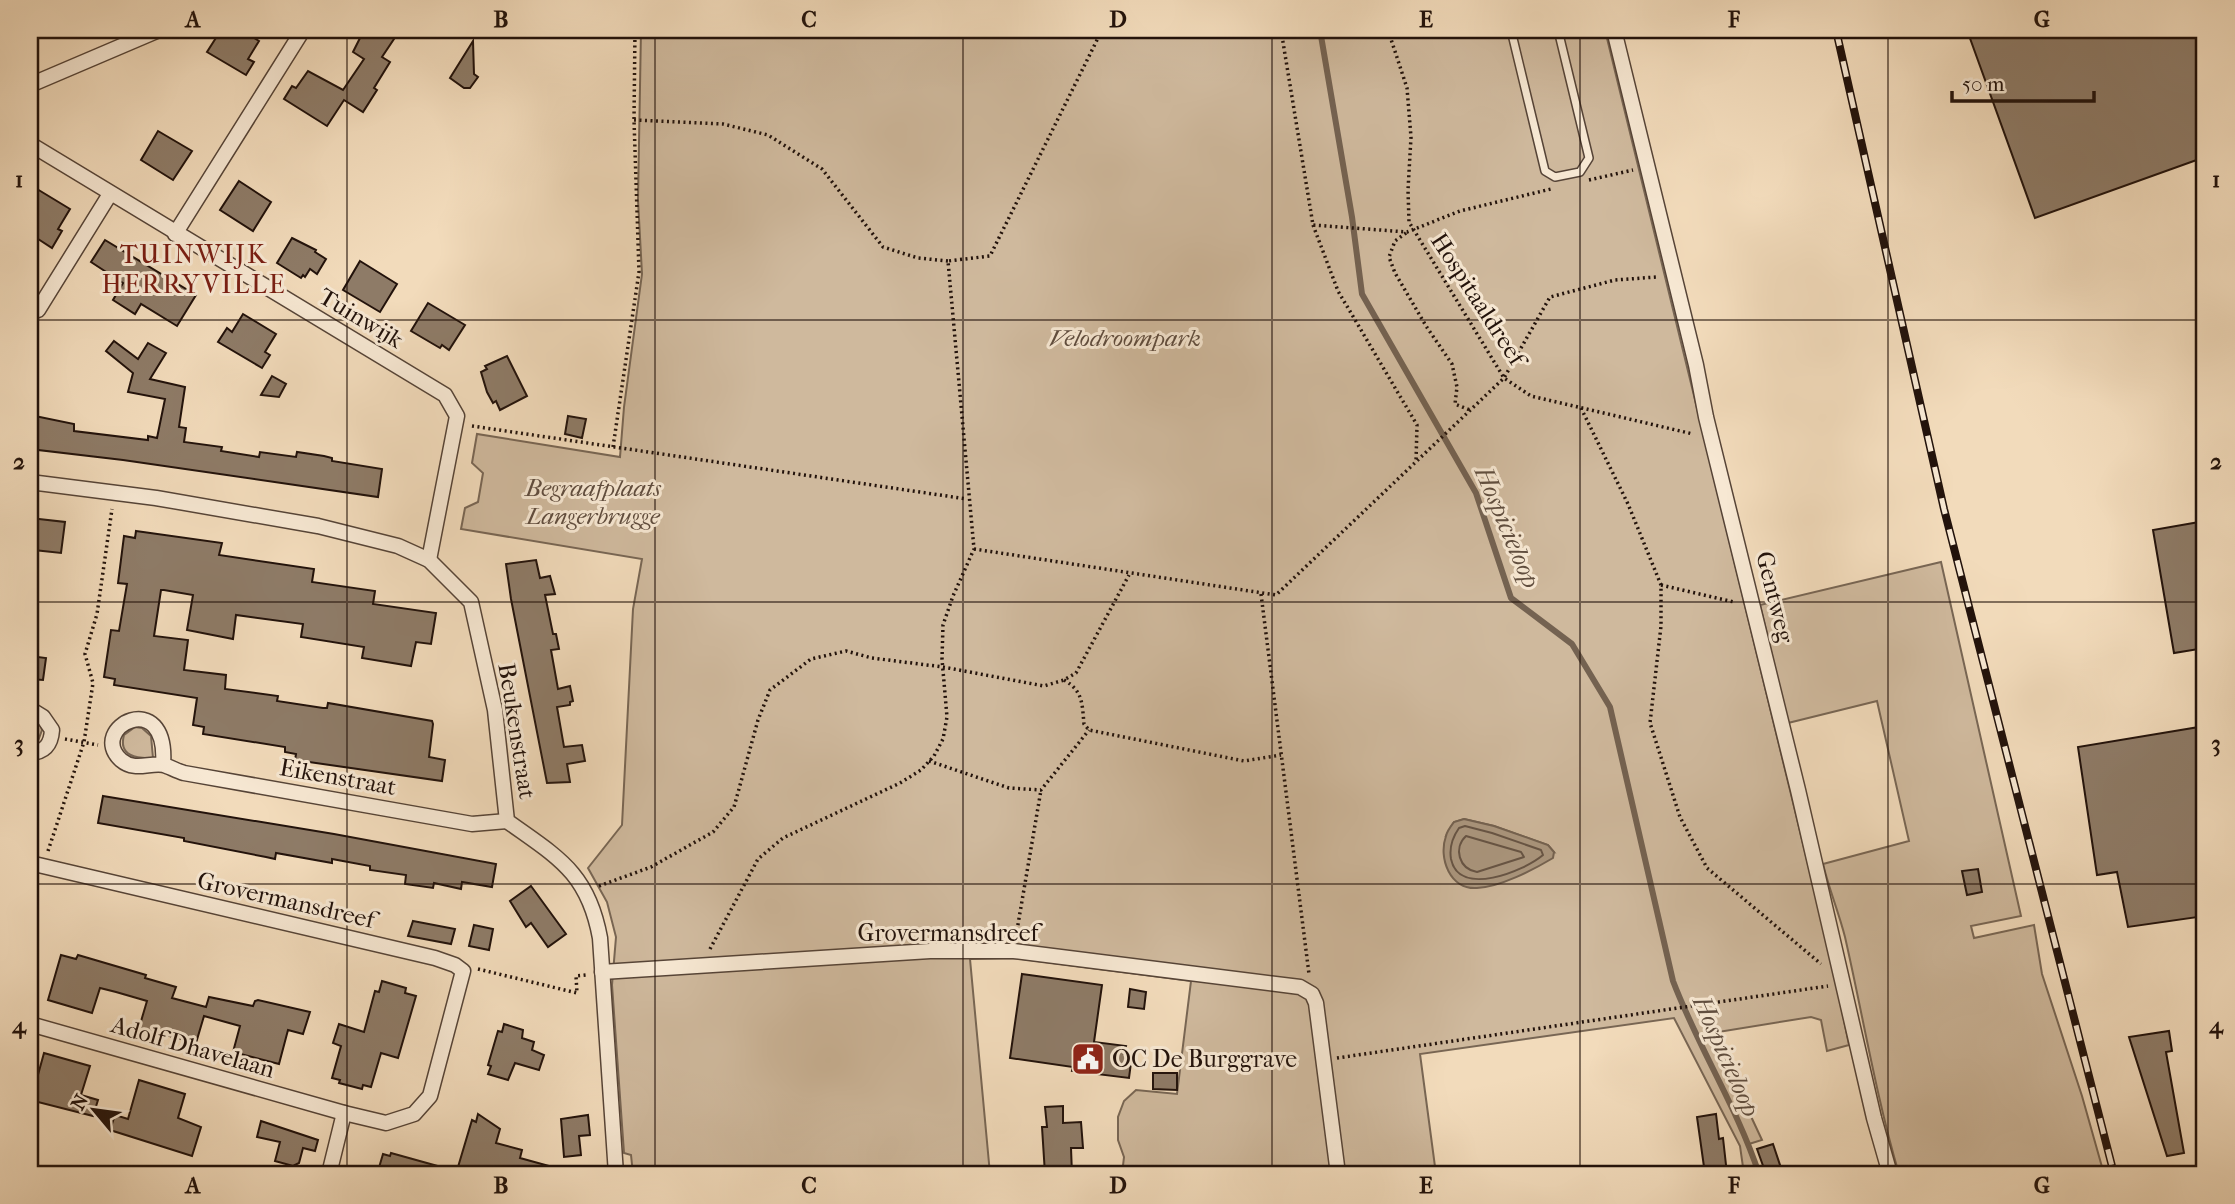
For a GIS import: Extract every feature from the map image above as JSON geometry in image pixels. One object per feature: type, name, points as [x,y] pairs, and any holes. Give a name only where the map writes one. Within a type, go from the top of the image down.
[{"type":"street","points":[[31,86],[159,30]]},
{"type":"street","points":[[175,234],[303,30]]},
{"type":"street","name":"Gentweg","points":[[1614,30],[1874,1118],[1890,1174]]},
{"type":"street","name":"Tuinwijk","points":[[30,144],[445,395],[457,416],[456,424]]},
{"type":"street","points":[[30,305],[38,310],[110,194]]},
{"type":"street","points":[[429,560],[456,424]]},
{"type":"street","name":"Beukenstraat","points":[[30,482],[318,526],[398,546],[429,560],[471,602],[495,710],[507,821],[550,850],[568,866],[584,891],[596,915],[602,972]]},
{"type":"street","points":[[30,709],[39,713],[52,730],[47,747],[41,752],[30,753]]},
{"type":"street","points":[[114,746],[116,731],[122,723],[137,719],[146,720],[159,733],[164,752],[163,765]]},
{"type":"street","name":"Eikenstraat","points":[[114,746],[121,760],[128,764],[144,767],[163,765],[184,774],[472,824],[507,821]]},
{"type":"street","name":"Grovermansdreef","points":[[37,865],[435,958],[463,971]]},
{"type":"street","name":"Grovermansdreef","points":[[602,972],[930,951],[1014,951],[1300,987],[1312,994]]},
{"type":"street","name":"Adolf Dhavelaan","points":[[30,1024],[386,1124],[414,1114],[430,1096],[463,971]]},
{"type":"street","points":[[602,972],[616,1174]]},
{"type":"street","points":[[1312,994],[1316,1003],[1338,1174]]},
{"type":"street","points":[[328,1174],[344,1114]]},
{"type":"lane","points":[[1511,30],[1545,171],[1555,177],[1580,172],[1589,158],[1558,30]]},
{"type":"path","points":[[613,447],[639,272],[634,120],[635,30]]},
{"type":"path","points":[[634,120],[723,124],[768,135],[822,169],[883,247],[918,258],[948,261],[990,256],[1102,30]]},
{"type":"path","points":[[1281,30],[1313,225],[1339,291],[1417,425],[1416,462]]},
{"type":"path","name":"Hospitaaldreef","points":[[1388,30],[1407,88],[1411,137],[1408,213],[1410,230],[1504,378],[1531,396],[1704,436],[1712,435]]},
{"type":"path","points":[[1580,182],[1648,166]]},
{"type":"path","points":[[1470,410],[1455,404],[1457,387],[1452,364],[1426,326],[1389,257],[1395,241],[1410,230],[1460,211],[1554,189]]},
{"type":"path","points":[[1313,225],[1410,230]]},
{"type":"path","points":[[705,965],[705,959],[758,859],[783,838],[900,783],[921,770],[943,739],[947,717],[943,625],[974,549],[948,261]]},
{"type":"path","points":[[974,549],[1276,596],[1504,378],[1549,297],[1615,280],[1674,275]]},
{"type":"path","points":[[1581,408],[1628,504],[1661,585],[1661,626],[1650,723],[1680,817],[1707,868],[1844,984]]},
{"type":"path","points":[[456,424],[968,499]]},
{"type":"path","points":[[37,865],[84,743],[93,683],[85,654],[97,614],[114,493]]},
{"type":"path","points":[[584,891],[651,867],[713,832],[734,807],[758,720],[771,690],[811,659],[846,651],[872,658],[943,667],[1044,686],[1076,673],[1130,574]]},
{"type":"path","points":[[1661,585],[1754,607]]},
{"type":"path","points":[[1261,594],[1312,994]]},
{"type":"path","points":[[1064,680],[1076,687],[1082,704],[1084,724],[1089,730],[1244,761],[1281,755]]},
{"type":"path","points":[[1014,951],[1041,790],[1089,730]]},
{"type":"path","points":[[51,737],[114,746]]},
{"type":"path","points":[[928,761],[1009,788],[1041,790]]},
{"type":"path","points":[[463,971],[473,968],[577,993],[576,976],[602,972]]},
{"type":"path","points":[[1323,1060],[1844,984]]},
{"type":"green space","name":"Velodroompark","points":[[641,30],[1605,30],[1835,975],[1849,1045],[1827,1051],[1821,1020],[1811,1017],[1712,1033],[1762,1140],[1749,1144],[1759,1174],[1744,1174],[1740,1146],[1674,1018],[1420,1054],[1436,1174],[1122,1174],[1124,1157],[1118,1140],[1118,1117],[1124,1101],[1136,1090],[1177,1094],[1191,981],[1014,958],[970,959],[990,1174],[633,1174],[631,1155],[624,1153],[612,985],[616,937],[607,902],[588,868],[622,825],[633,609],[642,559],[461,529],[465,508],[478,502],[483,473],[472,463],[477,434],[620,457],[642,274],[638,200]],"holes":[[[1464,819],[1494,826],[1548,845],[1554,852],[1446,836],[1454,822]]]},
{"type":"green space","points":[[1941,562],[2021,916],[1971,926],[1974,938],[2034,925],[2042,974],[2104,1174],[1899,1174],[1891,1145],[1845,937],[1823,864],[1909,841],[1877,701],[1788,723],[1760,605]]},
{"type":"green space","points":[[30,717],[40,724],[42,730],[38,741],[30,745]]},
{"type":"green space","points":[[135,727],[142,728],[151,736],[153,758],[135,757],[126,752],[124,735]]},
{"type":"water","points":[[1464,819],[1494,826],[1548,845],[1554,852],[1553,858],[1496,885],[1477,888],[1460,884],[1448,871],[1444,845],[1447,832],[1454,822]]},
{"type":"building","points":[[221,30],[241,30],[259,41],[248,59],[254,62],[246,75],[207,52]]},
{"type":"building","points":[[364,30],[400,30],[382,57],[390,62],[363,112],[344,100],[327,126],[284,99],[292,86],[296,88],[308,71],[343,90],[364,59],[353,52]]},
{"type":"building","points":[[1967,30],[2205,30],[2205,157],[2035,218]]},
{"type":"building","points":[[473,41],[474,74],[478,77],[470,88],[464,88],[450,78]]},
{"type":"building","points":[[158,131],[192,151],[173,180],[141,160]]},
{"type":"building","points":[[239,181],[271,202],[253,231],[220,210]]},
{"type":"building","points":[[37,189],[70,209],[58,229],[62,231],[52,248],[32,235],[35,229],[30,225],[30,201]]},
{"type":"building","points":[[292,238],[316,250],[315,252],[326,259],[317,274],[310,269],[305,277],[303,275],[301,278],[277,263]]},
{"type":"building","points":[[105,240],[196,295],[177,326],[141,304],[135,314],[113,300],[123,283],[91,262]]},
{"type":"building","points":[[360,261],[397,284],[380,312],[343,290]]},
{"type":"building","points":[[428,303],[465,325],[449,350],[442,345],[440,348],[411,331]]},
{"type":"building","points":[[243,314],[276,334],[265,352],[270,355],[262,368],[218,342],[227,328],[232,332]]},
{"type":"building","points":[[114,341],[138,359],[148,343],[166,353],[150,379],[185,387],[179,427],[186,428],[184,442],[222,447],[221,451],[259,457],[260,452],[296,457],[297,452],[382,469],[378,497],[30,449],[30,415],[74,424],[74,431],[148,440],[148,436],[157,438],[165,399],[128,392],[133,373],[106,351]]},
{"type":"building","points":[[507,356],[527,396],[500,410],[487,392],[481,372],[487,369],[485,366]]},
{"type":"building","points":[[272,376],[286,384],[279,397],[261,395]]},
{"type":"building","points":[[568,416],[586,419],[582,438],[565,434]]},
{"type":"building","points":[[30,518],[65,522],[61,553],[34,550],[30,536]]},
{"type":"building","points":[[2205,521],[2205,648],[2174,653],[2153,530]]},
{"type":"building","points":[[136,531],[222,543],[219,555],[314,569],[312,582],[375,591],[373,604],[436,613],[431,644],[416,642],[411,666],[362,658],[364,647],[301,637],[303,624],[236,615],[233,639],[187,630],[193,595],[164,590],[161,590],[154,636],[188,640],[184,670],[226,675],[225,689],[278,696],[277,701],[323,708],[327,708],[328,703],[432,721],[429,757],[445,760],[442,781],[295,760],[296,754],[285,752],[285,747],[203,734],[204,727],[193,725],[197,698],[114,685],[115,679],[104,677],[111,630],[119,631],[127,584],[118,583],[124,536],[135,538]]},
{"type":"building","points":[[536,560],[540,578],[550,576],[555,594],[545,595],[559,649],[551,650],[558,689],[570,686],[573,701],[570,705],[557,707],[564,747],[582,745],[585,761],[567,764],[570,782],[547,783],[511,599],[506,564]]},
{"type":"building","points":[[30,656],[46,658],[43,680],[30,679]]},
{"type":"building","points":[[2205,726],[2205,916],[2128,927],[2117,872],[2097,875],[2078,747]]},
{"type":"building","points":[[103,796],[496,864],[492,887],[462,882],[461,889],[434,883],[433,888],[405,884],[406,875],[370,870],[370,866],[332,859],[332,863],[276,853],[275,859],[184,841],[184,838],[98,823]]},
{"type":"building","points":[[1978,869],[1982,892],[1967,895],[1962,871]]},
{"type":"building","points":[[531,886],[566,934],[548,947],[531,923],[526,927],[510,901]]},
{"type":"building","points":[[413,921],[455,929],[451,944],[408,936]]},
{"type":"building","points":[[474,925],[493,929],[489,950],[469,946]]},
{"type":"building","points":[[61,955],[76,959],[78,955],[146,975],[145,978],[176,987],[172,998],[206,1007],[209,997],[253,1006],[258,1000],[310,1012],[303,1034],[288,1030],[279,1064],[233,1052],[240,1026],[204,1016],[196,1043],[139,1028],[147,1001],[100,988],[92,1013],[48,1000]]},
{"type":"building","points":[[1022,974],[1102,985],[1094,1042],[1126,1046],[1124,1054],[1132,1055],[1129,1078],[1072,1071],[1073,1067],[1010,1058]]},
{"type":"building","points":[[382,981],[406,988],[405,993],[416,996],[398,1058],[381,1053],[371,1087],[363,1085],[362,1089],[339,1083],[340,1080],[332,1078],[341,1046],[333,1043],[339,1024],[364,1032],[375,991],[379,992]]},
{"type":"building","points":[[1130,989],[1146,992],[1144,1009],[1128,1007]]},
{"type":"building","points":[[504,1024],[523,1030],[522,1038],[534,1042],[532,1050],[544,1055],[539,1070],[515,1063],[508,1080],[488,1074],[498,1031],[502,1032]]},
{"type":"building","points":[[2169,1031],[2172,1051],[2166,1052],[2184,1153],[2167,1156],[2129,1037]]},
{"type":"building","points":[[44,1053],[90,1066],[81,1095],[98,1100],[93,1116],[30,1100],[30,1081],[36,1082]]},
{"type":"building","points":[[1153,1073],[1177,1073],[1177,1090],[1153,1089]]},
{"type":"building","points":[[139,1080],[185,1094],[178,1118],[201,1127],[192,1156],[110,1130],[115,1115],[128,1119]]},
{"type":"building","points":[[1063,1106],[1063,1123],[1081,1122],[1083,1148],[1071,1148],[1072,1174],[1045,1174],[1042,1127],[1047,1127],[1045,1107]]},
{"type":"building","points":[[478,1114],[500,1129],[496,1143],[522,1150],[520,1158],[560,1169],[560,1172],[511,1174],[482,1167],[480,1173],[458,1167],[472,1120],[476,1122]]},
{"type":"building","points":[[1716,1114],[1719,1139],[1723,1138],[1727,1174],[1705,1174],[1697,1117]]},
{"type":"building","points":[[588,1115],[590,1135],[579,1136],[581,1155],[564,1157],[561,1119]]},
{"type":"building","points":[[261,1121],[318,1140],[315,1151],[303,1148],[299,1163],[293,1166],[275,1161],[280,1142],[257,1137]]},
{"type":"building","points":[[1773,1144],[1783,1174],[1766,1174],[1757,1149]]},
{"type":"building","points":[[391,1153],[452,1170],[451,1174],[389,1174],[378,1171],[383,1154],[390,1156]]},
{"type":"waterway","name":"Hospicieloop","points":[[1320,30],[1352,217],[1362,294],[1476,493],[1511,598],[1572,644],[1610,707],[1673,981],[1740,1125],[1759,1174]]},
{"type":"railway","points":[[1836,30],[1944,509],[2114,1174]]},
{"type":"place","name":"OC De Burggrave","points":[[1088,1059]]},
{"type":"district","name":"TUINWIJK HERRYVILLE","points":[[194,269]]},
{"type":"park label","name":"Begraafplaats Langerbrugge","points":[[593,502]]}]
